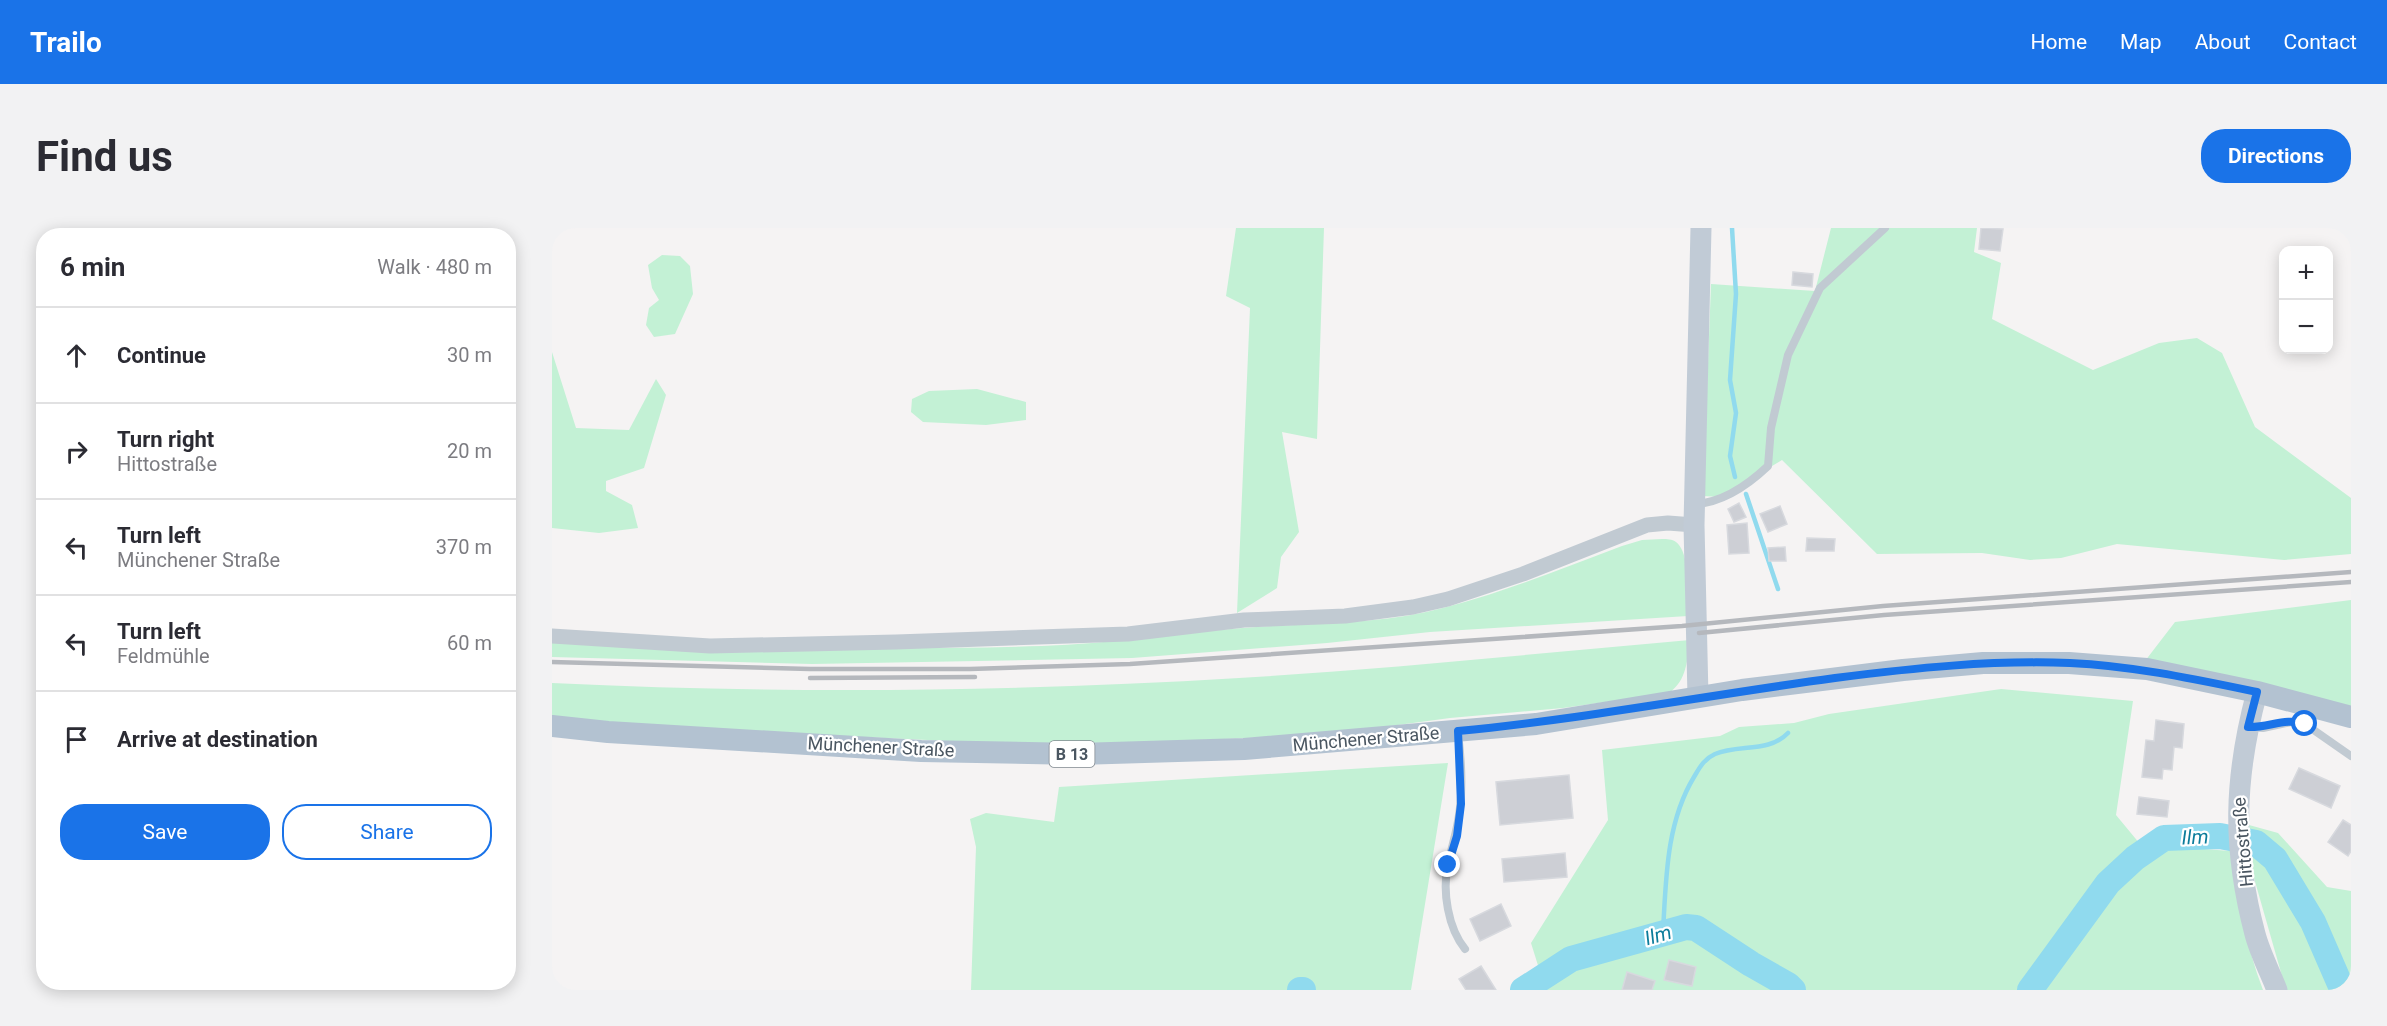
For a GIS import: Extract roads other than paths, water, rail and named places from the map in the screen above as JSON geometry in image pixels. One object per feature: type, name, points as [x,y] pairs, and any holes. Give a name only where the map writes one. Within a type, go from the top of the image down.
[{"type":"main road","name":"Münchener Straße","points":[[552,726],[608,732],[921,751],[1078,754],[1244,749],[1536,723],[1698,697],[1903,670],[1983,663],[2069,663],[2147,669],[2257,692],[2351,717]]},
{"type":"street","points":[[1698,697],[1694,504],[1701,228]]},
{"type":"street","points":[[552,636],[710,646],[873,643],[1128,633],[1244,620],[1345,616],[1413,607],[1448,599],[1523,574],[1647,525],[1668,523],[1694,525]]},
{"type":"street","name":"Hittostraße","points":[[2257,692],[2240,775],[2238,815],[2242,866],[2256,935],[2277,990]]},
{"type":"lane","points":[[1694,504],[1716,500],[1752,481],[1768,466],[1771,428],[1788,355],[1820,288],[1885,228]]},
{"type":"lane","points":[[2248,727],[2263,728],[2296,721],[2305,724],[2351,756]]},
{"type":"lane","points":[[1458,731],[1461,804],[1457,836],[1448,865],[1446,888],[1453,926],[1465,949]]},
{"type":"waterway","points":[[1732,228],[1736,294],[1730,380],[1736,413],[1730,456],[1735,477]]},
{"type":"waterway","points":[[1746,494],[1778,589]]},
{"type":"waterway","points":[[1663,932],[1669,852],[1673,833],[1685,795],[1698,770],[1715,754],[1763,746],[1788,733]]},
{"type":"waterway","name":"Ilm","points":[[2030,990],[2108,883],[2135,858],[2164,838],[2220,836],[2256,843],[2275,859],[2313,922],[2340,984],[2345,990]]},
{"type":"waterway","name":"Ilm","points":[[1523,990],[1571,959],[1686,927],[1696,928],[1793,990]]},
{"type":"waterway","name":"Ilm","points":[[1781,990],[1788,985]]},
{"type":"railway","points":[[552,662],[810,669],[970,669],[1130,664],[1682,626],[1883,606],[2351,572]]},
{"type":"railway","points":[[1699,633],[1884,615],[2351,582]]},
{"type":"railway","points":[[810,678],[975,677]]}]
